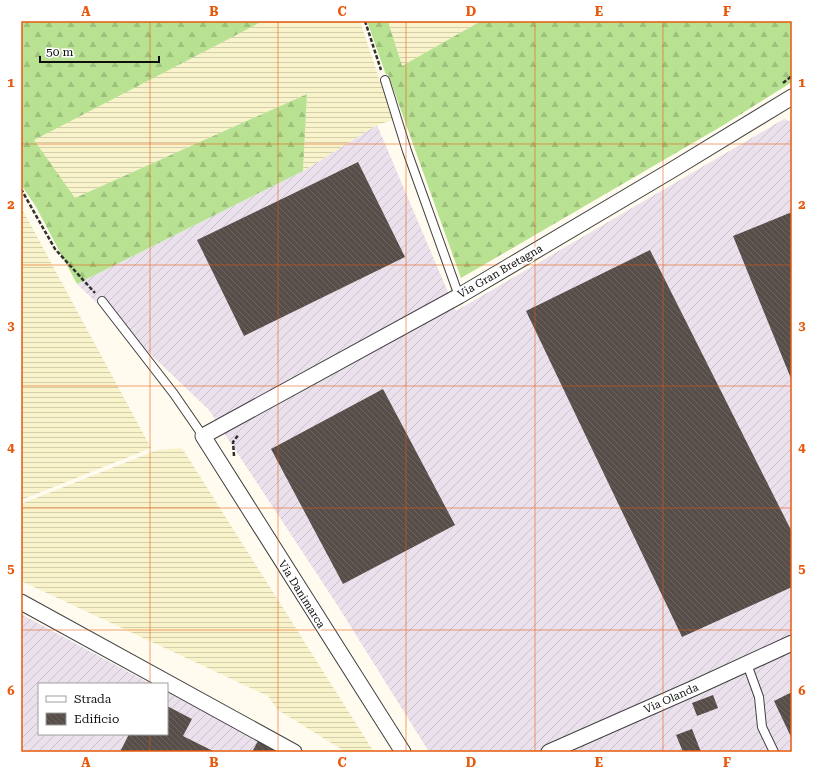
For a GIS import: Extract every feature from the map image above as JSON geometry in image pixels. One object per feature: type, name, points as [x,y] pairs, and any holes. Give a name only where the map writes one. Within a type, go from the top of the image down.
[{"type":"street","name":"Via Gran Bretagna","points":[[203,436],[459,296],[792,97]]},
{"type":"street","name":"Via Danimarca","points":[[203,436],[403,752]]},
{"type":"street","points":[[21,602],[294,752]]},
{"type":"street","name":"Via Olanda","points":[[549,752],[792,643]]},
{"type":"lane","points":[[385,80],[410,158],[459,296]]},
{"type":"lane","points":[[102,301],[174,394],[203,436]]},
{"type":"lane","points":[[747,664],[759,697],[762,726],[774,752]]},
{"type":"path","points":[[365,21],[385,80]]},
{"type":"path","points":[[780,86],[792,76]]},
{"type":"path","points":[[21,189],[55,249],[102,301]]},
{"type":"path","points":[[236,460],[234,456],[233,442],[240,432]]},
{"type":"shaded area","points":[[263,21],[360,21],[393,120],[377,125],[303,171],[307,94],[75,198],[33,140]]},
{"type":"shaded area","points":[[388,21],[481,21],[402,66]]},
{"type":"shaded area","points":[[784,119],[792,122],[792,752],[429,752],[336,603],[209,410],[77,284],[303,171],[377,125],[456,311]]},
{"type":"shaded area","points":[[21,207],[151,448],[21,500]]},
{"type":"shaded area","points":[[182,448],[374,752],[346,752],[278,710],[268,696],[21,581],[21,504],[157,450]]},
{"type":"shaded area","points":[[21,614],[149,683],[38,683],[38,735],[168,735],[168,693],[278,752],[21,752]]},
{"type":"green space","points":[[21,21],[263,21],[34,140],[75,198],[307,94],[303,171],[77,284],[35,205],[21,185]]},
{"type":"green space","points":[[367,21],[388,21],[402,66],[481,21],[792,21],[792,82],[722,126],[461,278],[388,74],[386,75]]},
{"type":"building","points":[[358,162],[405,257],[244,336],[197,240]]},
{"type":"building","points":[[792,212],[792,381],[733,236]]},
{"type":"building","points":[[650,250],[792,532],[792,587],[682,637],[526,311]]},
{"type":"building","points":[[383,389],[455,525],[343,584],[271,449]]},
{"type":"building","points":[[792,692],[792,739],[774,701]]},
{"type":"building","points":[[713,695],[718,708],[697,716],[692,703]]},
{"type":"building","points":[[168,707],[192,719],[183,736],[215,752],[120,752],[128,735],[168,735]]},
{"type":"building","points":[[692,729],[701,752],[683,752],[676,735]]},
{"type":"building","points":[[258,741],[278,752],[252,752]]}]
